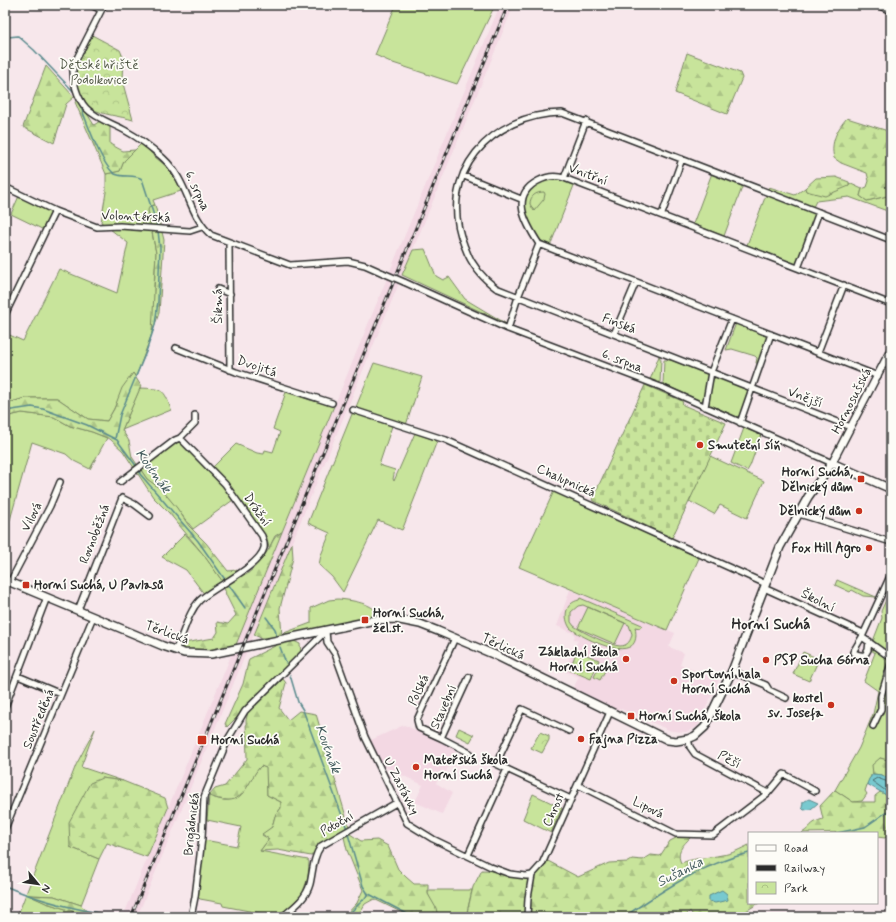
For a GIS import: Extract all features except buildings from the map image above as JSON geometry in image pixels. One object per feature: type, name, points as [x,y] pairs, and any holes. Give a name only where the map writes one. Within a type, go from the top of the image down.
[{"type":"main road","points":[[688,739],[696,736],[705,727],[732,671],[780,547],[799,514],[832,463],[891,489]]},
{"type":"main road","name":"Těrlická","points":[[8,581],[176,650],[192,654],[211,654],[366,622],[395,619],[420,624],[495,655],[668,740],[676,741],[688,739]]},
{"type":"street","points":[[5,9],[7,5]]},
{"type":"street","points":[[91,5],[101,10]]},
{"type":"street","name":"6. srpna","points":[[104,5],[73,66],[73,78],[79,96],[87,110],[141,140],[175,170],[184,184],[202,227],[210,235],[290,265],[348,261],[365,265],[508,329],[661,387],[832,463]]},
{"type":"street","points":[[878,5],[891,11]]},
{"type":"street","name":"Finská","points":[[711,372],[518,297],[496,288],[487,282],[467,253],[459,234],[456,212],[458,192],[464,176],[474,155],[484,143],[501,129],[527,117],[543,113],[562,113],[891,240]]},
{"type":"street","points":[[564,178],[586,121]]},
{"type":"street","points":[[662,214],[682,159]]},
{"type":"street","points":[[464,176],[521,199],[521,206],[528,226],[539,244],[878,376]]},
{"type":"street","name":"Vnitřní","points":[[521,199],[530,186],[541,179],[557,176],[662,214],[891,304]]},
{"type":"street","name":"Volontérská","points":[[5,187],[97,227],[120,226],[190,231],[202,227]]},
{"type":"street","points":[[5,315],[55,210]]},
{"type":"street","points":[[798,268],[820,212]]},
{"type":"street","name":"Šikmá","points":[[229,242],[230,370]]},
{"type":"street","points":[[508,329],[518,297],[539,244]]},
{"type":"street","points":[[614,334],[636,282]]},
{"type":"street","points":[[818,352],[844,286]]},
{"type":"street","points":[[218,289],[230,294]]},
{"type":"street","points":[[704,407],[711,372],[732,319]]},
{"type":"street","points":[[740,423],[771,334]]},
{"type":"street","name":"Dvojitá","points":[[176,348],[230,370],[332,403]]},
{"type":"street","name":"Hornosušská","points":[[832,463],[891,349]]},
{"type":"street","name":"Vnější","points":[[711,372],[851,427]]},
{"type":"street","name":"Chalupnická","points":[[353,410],[446,440],[765,586]]},
{"type":"street","points":[[120,482],[180,438],[195,423],[194,415]]},
{"type":"street","name":"Drážní","points":[[176,650],[194,609],[200,601],[230,580],[259,556],[264,549],[265,543],[225,484],[180,438]]},
{"type":"street","name":"Vilová","points":[[8,581],[50,506],[60,482]]},
{"type":"street","name":"Rovnoběžná","points":[[78,610],[122,498],[134,504],[150,516]]},
{"type":"street","points":[[799,514],[891,542]]},
{"type":"street","points":[[868,642],[868,650],[865,655],[861,656],[853,652],[891,574]]},
{"type":"street","name":"Školní","points":[[765,586],[862,635],[868,642],[891,658]]},
{"type":"street","points":[[5,707],[47,597]]},
{"type":"street","name":"Soustředěná","points":[[5,829],[93,617]]},
{"type":"street","name":"U Zastávky","points":[[326,631],[327,642],[334,654],[365,736],[396,803],[407,823],[411,827],[502,872],[517,875],[532,875]]},
{"type":"street","name":"Brigádnická","points":[[191,917],[195,897],[202,838],[204,796],[228,739],[245,711],[326,631]]},
{"type":"street","name":"Polská","points":[[441,738],[419,728],[416,720],[455,638]]},
{"type":"street","points":[[873,726],[881,709],[881,696],[891,663]]},
{"type":"street","points":[[732,671],[766,685],[769,690],[786,698]]},
{"type":"street","points":[[18,676],[61,694]]},
{"type":"street","name":"Stavební","points":[[469,678],[441,738],[470,753]]},
{"type":"street","points":[[569,730],[522,709],[496,764],[571,799]]},
{"type":"street","name":"Chrost","points":[[527,917],[528,898],[532,875],[542,864],[610,712]]},
{"type":"street","name":"Pěší","points":[[688,739],[690,747],[695,754],[768,793]]},
{"type":"street","points":[[468,855],[507,769]]},
{"type":"street","points":[[768,793],[784,774],[815,792]]},
{"type":"street","name":"Lipová","points":[[578,785],[676,834],[713,835],[768,793]]},
{"type":"street","name":"Potoční","points":[[282,917],[304,897],[309,886],[315,857],[321,846],[396,803]]},
{"type":"shaded area","points":[[500,5],[514,5],[137,917],[123,917]]},
{"type":"shaded area","name":"Základní škola Horní Suchá","points":[[570,590],[675,633],[669,647],[684,653],[680,665],[719,680],[697,727],[686,732],[671,731],[619,708],[618,710],[573,688],[579,677],[564,671],[578,640],[574,639],[575,634],[557,626]]},
{"type":"shaded area","name":"Mateřská škola Horní Suchá","points":[[404,725],[456,748],[446,772],[442,770],[436,783],[452,793],[442,814],[415,802],[423,785],[379,764],[369,743],[371,740]]},
{"type":"green space","points":[[396,5],[495,5],[457,84],[393,63],[375,55]]},
{"type":"green space","name":"Dětské hřiště Podolkovice","points":[[92,35],[120,50],[123,57],[122,80],[133,120],[106,114],[91,108],[86,104],[79,92],[75,78],[75,65],[80,53]]},
{"type":"green space","points":[[687,53],[740,73],[742,78],[727,114],[675,93]]},
{"type":"green space","points":[[46,66],[74,97],[66,104],[54,143],[23,127]]},
{"type":"green space","points":[[79,100],[94,125],[100,121],[110,125],[110,144],[123,151],[135,150],[124,161],[120,171],[106,174],[75,102]]},
{"type":"green space","points":[[847,118],[891,132],[891,195],[867,201],[860,196],[862,189],[867,187],[869,181],[867,173],[841,163],[834,158],[833,147],[835,136]]},
{"type":"green space","points":[[144,141],[152,154],[174,174],[181,191],[153,200],[155,205],[150,206],[149,218],[156,253],[154,285],[155,325],[136,377],[133,373],[107,421],[88,419],[57,398],[25,398],[5,404],[5,333],[23,341],[59,269],[117,293],[128,243],[101,222],[106,192],[106,174],[120,171],[124,161]]},
{"type":"green space","points":[[712,173],[743,185],[724,236],[693,224]]},
{"type":"green space","points":[[836,177],[849,182],[849,186],[825,196],[806,191],[805,188],[816,178]]},
{"type":"green space","points":[[549,178],[561,178],[575,183],[550,246],[536,237],[525,210],[525,197],[532,187]]},
{"type":"green space","points":[[849,183],[862,189],[860,196],[867,201],[891,195],[890,212],[849,197],[816,201],[813,207],[767,190],[769,187],[795,195],[805,188],[806,191],[849,186]]},
{"type":"green space","points":[[544,192],[544,199],[534,211],[530,204],[532,197],[538,193]]},
{"type":"green space","points":[[766,195],[816,214],[796,264],[747,245]]},
{"type":"green space","points":[[19,196],[50,210],[51,216],[44,230],[11,214]]},
{"type":"green space","points":[[155,205],[164,240],[159,313],[152,333],[156,253],[148,210],[150,206]]},
{"type":"green space","points":[[425,249],[436,276],[443,280],[449,277],[465,299],[505,323],[402,275],[413,250]]},
{"type":"green space","points":[[736,323],[767,334],[768,337],[759,364],[756,363],[757,358],[755,356],[732,349],[726,350]]},
{"type":"green space","points":[[659,356],[661,360],[660,383],[650,380]]},
{"type":"green space","points":[[664,360],[671,360],[709,376],[703,400],[701,401],[663,384]]},
{"type":"green space","points":[[374,363],[422,377],[406,425],[358,410],[356,407]]},
{"type":"green space","points":[[133,373],[141,386],[122,430],[129,441],[132,457],[147,479],[162,490],[177,508],[189,526],[206,543],[228,571],[236,570],[246,575],[264,556],[275,537],[282,532],[235,647],[207,652],[193,652],[180,647],[184,643],[214,638],[218,632],[217,622],[228,624],[236,615],[226,595],[223,582],[203,554],[169,513],[153,497],[123,451],[110,439],[70,426],[54,417],[22,413],[5,417],[5,404],[25,398],[57,398],[88,419],[107,421],[114,409],[122,388]]},
{"type":"green space","points":[[716,377],[748,390],[741,414],[737,417],[707,403],[713,380]]},
{"type":"green space","points":[[645,385],[682,401],[683,405],[726,423],[672,538],[592,500]]},
{"type":"green space","points":[[140,388],[162,391],[171,410],[122,430]]},
{"type":"green space","points":[[286,392],[334,406],[282,532],[275,536],[269,548],[267,538],[249,514],[250,512],[248,513],[213,467],[236,444],[257,453],[264,454],[265,450],[273,452],[280,432],[273,429]]},
{"type":"green space","points":[[22,413],[54,417],[70,426],[107,438],[90,469],[74,461],[66,454],[32,442],[10,520],[5,519],[5,417]]},
{"type":"green space","points":[[355,413],[393,423],[379,465],[395,470],[394,481],[415,433],[437,441],[402,530],[378,520],[343,592],[332,577],[319,565],[321,555],[330,533],[308,523],[352,414]]},
{"type":"green space","points":[[744,428],[761,435],[747,471],[731,463]]},
{"type":"green space","points":[[175,442],[183,443],[224,486],[233,500],[193,529],[162,490],[147,479],[141,470]]},
{"type":"green space","points":[[710,456],[764,481],[747,518],[720,505],[714,514],[689,501]]},
{"type":"green space","points":[[554,491],[699,558],[667,630],[519,567]]},
{"type":"green space","points":[[185,534],[203,554],[223,582],[205,595],[186,570],[162,557]]},
{"type":"green space","points":[[292,543],[293,558],[280,608],[282,637],[261,638],[254,635]]},
{"type":"green space","points":[[837,580],[876,597],[863,596],[852,590],[850,592],[835,585]]},
{"type":"green space","points":[[891,589],[891,761],[880,758],[873,774],[871,775],[869,784],[867,785],[865,791],[867,794],[862,801],[853,802],[835,790],[859,748],[873,714],[878,691],[864,681],[875,653],[870,649],[882,618],[881,611]]},
{"type":"green space","points":[[580,598],[642,625],[640,628],[635,627],[635,640],[631,646],[622,649],[599,644],[570,628],[566,619],[568,607]],"holes":[[[583,605],[629,625],[632,634],[627,644],[620,646],[610,644],[583,632],[574,626],[571,622],[571,612],[578,606]]]},
{"type":"green space","points":[[338,599],[355,601],[367,605],[373,608],[379,616],[285,636],[284,633],[311,623],[311,608],[329,600]]},
{"type":"green space","points":[[588,607],[625,623],[615,644],[578,628]]},
{"type":"green space","points":[[292,640],[300,644],[301,653],[227,727],[225,724],[243,684],[249,659],[283,642]]},
{"type":"green space","points":[[577,651],[599,660],[591,679],[569,670]]},
{"type":"green space","points":[[803,652],[819,659],[809,681],[793,674]]},
{"type":"green space","points":[[600,664],[607,667],[600,680],[594,677]]},
{"type":"green space","points":[[283,679],[286,683],[279,708],[288,720],[299,711],[316,714],[349,827],[322,842],[311,856],[278,850],[260,851],[269,839],[262,834],[272,827],[275,816],[281,808],[281,802],[267,795],[266,768],[261,766],[257,770],[239,797],[223,800],[209,796],[215,789],[225,786],[247,759],[246,720],[248,712]]},
{"type":"green space","points":[[459,728],[474,735],[470,742],[456,735]]},
{"type":"green space","points":[[95,729],[81,767],[123,781],[102,778],[70,847],[99,859],[81,905],[54,896],[29,895],[46,903],[92,917],[17,917],[76,765]]},
{"type":"green space","points":[[540,732],[549,736],[549,740],[542,753],[531,748]]},
{"type":"green space","points":[[880,758],[891,761],[891,780],[882,775],[873,774],[872,765]]},
{"type":"green space","points":[[261,766],[267,768],[267,795],[281,802],[281,808],[275,816],[272,827],[262,835],[269,839],[260,851],[308,860],[309,862],[308,878],[302,894],[285,911],[275,916],[223,906],[222,903],[200,899],[197,896],[204,840],[237,846],[241,827],[207,820],[209,796],[224,800],[234,798],[244,791]]},
{"type":"green space","points":[[102,778],[123,781],[165,798],[168,808],[147,857],[107,843],[99,859],[70,847],[69,822],[90,783]]},
{"type":"green space","points":[[835,790],[853,802],[875,802],[875,796],[880,792],[889,795],[891,793],[891,833],[885,838],[878,837],[878,832],[804,832],[813,824],[823,819],[820,806]]},
{"type":"green space","points":[[533,794],[562,808],[551,833],[523,819]]},
{"type":"green space","points":[[350,834],[361,841],[377,840],[388,846],[398,869],[406,877],[414,884],[428,884],[428,894],[436,908],[438,917],[411,917],[374,899],[365,904],[357,917],[344,917],[357,903],[363,890],[347,850],[344,837]]},
{"type":"green space","points":[[680,836],[690,838],[681,849],[679,856],[681,863],[729,854],[748,845],[748,904],[757,904],[746,911],[744,916],[739,917],[694,917],[690,911],[684,917],[466,917],[473,887],[482,870],[492,871],[517,878],[525,878],[540,871],[548,861],[578,877],[609,863],[628,862],[632,859],[643,860],[651,855],[660,856],[670,841]]},
{"type":"green space","points":[[428,890],[472,890],[466,917],[438,917],[429,897]]},
{"type":"green space","points":[[28,895],[54,896],[81,905],[92,917],[46,903]]},
{"type":"water","points":[[873,774],[882,775],[891,780],[891,793],[889,795],[886,795],[867,784]]},
{"type":"water","points":[[809,799],[818,803],[811,809],[804,810],[802,808],[803,802]]},
{"type":"water","points":[[722,890],[727,894],[728,900],[715,903],[709,901],[709,896]]},
{"type":"waterway","points":[[5,41],[8,37],[18,36],[34,50],[74,92],[76,96]]},
{"type":"waterway","points":[[78,100],[99,151],[110,169],[115,174],[121,176],[142,179],[157,225]]},
{"type":"waterway","points":[[115,439],[120,415],[146,352],[155,325],[158,301],[160,248],[158,231]]},
{"type":"waterway","name":"Koutnák","points":[[5,411],[32,407],[43,409],[87,425],[117,440],[137,467]]},
{"type":"waterway","name":"Koutnák","points":[[139,470],[140,474],[198,541],[245,608]]},
{"type":"waterway","name":"Koutnák","points":[[266,617],[275,629],[277,638]]},
{"type":"waterway","name":"Koutnák","points":[[280,647],[286,663]]},
{"type":"waterway","name":"Koutnák","points":[[290,675],[298,702],[303,710],[347,829]]},
{"type":"waterway","name":"Sušanka","points":[[842,832],[865,827],[891,809]]},
{"type":"waterway","name":"Koutnák","points":[[348,834],[363,886],[368,894]]},
{"type":"waterway","name":"Sušanka","points":[[624,917],[653,897],[699,871],[748,853]]},
{"type":"waterway","points":[[5,886],[51,902],[98,913]]},
{"type":"waterway","name":"Sušanka","points":[[346,917],[369,894],[413,917]]},
{"type":"waterway","points":[[104,915],[111,917]]},
{"type":"railway","points":[[131,917],[508,5]]},
{"type":"place","name":"Smuteční síň","points":[[700,445]]},
{"type":"place","name":"Horní Suchá, Dělnický dům","points":[[861,479]]},
{"type":"place","name":"Dělnický dům","points":[[859,511]]},
{"type":"place","name":"Fox Hill Agro","points":[[869,548]]},
{"type":"place","name":"Horní Suchá, U Pavlasů","points":[[26,585]]},
{"type":"place","name":"Horní Suchá, žel.st.","points":[[365,620]]},
{"type":"place","name":"Základní škola Horní Suchá","points":[[626,659]]},
{"type":"place","name":"PSP Sucha Górna","points":[[766,660]]},
{"type":"place","name":"Sportovní hala Horní Suchá","points":[[674,681]]},
{"type":"place","name":"kostel sv. Josefa","points":[[831,705]]},
{"type":"place","name":"Horní Suchá, škola","points":[[631,716]]},
{"type":"place","name":"Fajna Pizza","points":[[581,739]]},
{"type":"place","name":"Horní Suchá","points":[[202,740]]},
{"type":"place","name":"Mateřská škola Horní Suchá","points":[[416,767]]},
{"type":"district","name":"Horní Suchá","points":[[771,625]]}]
